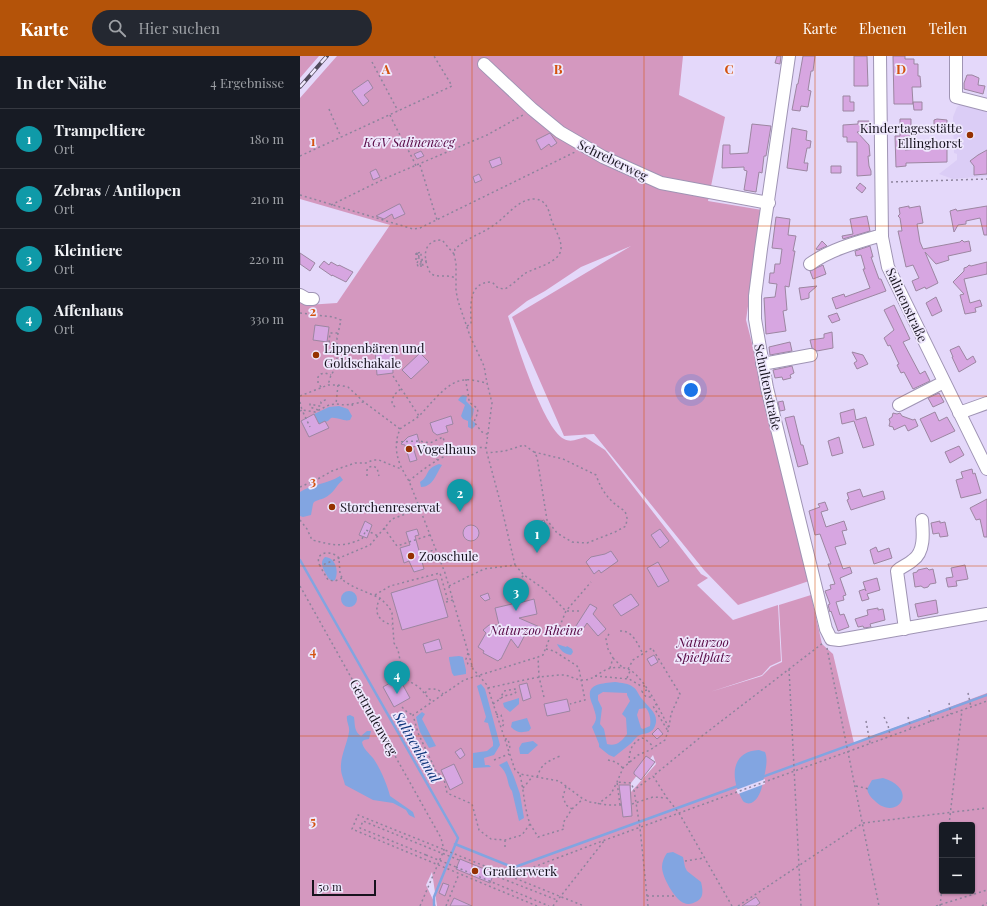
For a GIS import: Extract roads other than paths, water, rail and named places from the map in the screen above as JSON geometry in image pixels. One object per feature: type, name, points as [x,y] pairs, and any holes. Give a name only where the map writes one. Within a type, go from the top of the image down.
[{"type":"street","name":"Schultenstraße","points":[[789,56],[755,296],[754,319],[762,364],[780,445],[826,629],[829,637],[834,640],[844,640],[987,614]]},
{"type":"street","name":"Salinenstraße","points":[[880,56],[882,235],[888,267],[987,469]]},
{"type":"street","points":[[956,56],[956,97],[987,105]]},
{"type":"street","name":"Schreberweg","points":[[484,64],[532,109],[560,132],[603,157],[660,183],[769,203]]},
{"type":"street","points":[[810,264],[820,257],[849,245],[882,235]]},
{"type":"street","points":[[300,295],[307,299],[313,299]]},
{"type":"street","points":[[762,364],[811,355]]},
{"type":"street","points":[[899,405],[944,382]]},
{"type":"street","points":[[959,413],[987,403]]},
{"type":"street","points":[[905,628],[897,571],[902,566],[914,560],[918,554],[923,538],[922,520]]},
{"type":"water","points":[[463,395],[467,396],[466,401],[474,409],[471,419],[475,423],[475,426],[472,429],[468,427],[468,421],[463,419],[461,416],[465,405],[458,400]]},
{"type":"water","points":[[339,406],[348,409],[352,416],[350,420],[331,418],[328,421],[319,424],[314,414],[329,407]]},
{"type":"water","points":[[439,464],[442,465],[434,479],[428,485],[421,487],[420,482],[429,470]]},
{"type":"water","points":[[340,476],[343,480],[331,493],[314,502],[311,515],[303,517],[300,516],[300,492]]},
{"type":"water","points":[[325,557],[332,560],[336,566],[337,573],[335,580],[333,581],[329,579],[322,565]]},
{"type":"water","points":[[349,591],[356,596],[357,599],[352,606],[349,607],[342,602],[341,599],[346,592]]},
{"type":"water","points":[[557,644],[567,646],[572,649],[573,652],[571,655],[564,653]]},
{"type":"water","points":[[449,657],[463,657],[466,674],[454,676]]},
{"type":"water","points":[[615,682],[625,683],[637,691],[655,715],[656,723],[653,730],[638,736],[614,757],[599,747],[592,727],[596,718],[590,699],[590,693],[594,686]],"holes":[[[603,692],[627,693],[630,701],[622,714],[626,718],[627,734],[621,741],[613,745],[607,744],[604,729],[600,724],[602,708],[598,700],[598,695]],[[646,708],[650,717],[650,726],[643,729],[641,728],[637,715],[639,709]]]},
{"type":"water","points":[[481,684],[485,689],[500,745],[494,755],[484,758],[485,765],[489,765],[491,767],[473,768],[473,753],[487,751],[493,746],[488,723],[484,722],[486,717],[477,686]]},
{"type":"water","points":[[519,698],[519,704],[510,712],[504,707],[503,703]]},
{"type":"water","points":[[422,712],[425,714],[422,719],[436,746],[429,748],[420,732],[416,717]]},
{"type":"water","points":[[350,715],[354,717],[355,728],[361,736],[367,731],[371,731],[369,739],[362,742],[365,749],[378,766],[390,796],[413,812],[415,818],[409,815],[406,810],[393,803],[373,800],[345,785],[341,773],[341,764],[349,732],[347,716]]},
{"type":"water","points":[[527,718],[531,728],[529,731],[519,732],[511,727],[512,722]]},
{"type":"water","points":[[533,741],[538,745],[528,754],[520,754],[519,748],[522,743]]},
{"type":"water","points":[[759,750],[765,752],[766,756],[765,774],[759,796],[751,803],[748,803],[743,801],[737,788],[735,781],[735,768],[740,757],[751,751]]},
{"type":"water","points":[[507,761],[520,794],[524,818],[519,821],[512,791],[505,772],[499,765]]},
{"type":"water","points":[[883,778],[894,783],[901,790],[903,796],[901,802],[897,806],[890,808],[883,807],[872,799],[868,793],[867,789],[872,780]]},
{"type":"water","points":[[673,852],[683,857],[687,871],[701,882],[702,895],[700,899],[695,902],[686,904],[680,901],[673,893],[664,876],[662,863],[667,853]]},
{"type":"waterway","name":"Salinenkanal","points":[[300,560],[458,838],[434,897],[434,906]]},
{"type":"waterway","points":[[762,777],[987,695]]},
{"type":"waterway","points":[[455,844],[515,867],[738,786]]},
{"type":"railway","points":[[300,87],[327,56]]},
{"type":"place","name":"Kindertagesstätte Ellinghorst","points":[[970,135]]},
{"type":"place","name":"Lippenbären und Goldschakale","points":[[316,355]]},
{"type":"place","name":"Vogelhaus","points":[[409,449]]},
{"type":"place","name":"Storchenreservat","points":[[332,507]]},
{"type":"place","name":"Zebras / Antilopen","points":[[460,512]]},
{"type":"place","name":"Trampeltiere","points":[[537,553]]},
{"type":"place","name":"Zooschule","points":[[411,556]]},
{"type":"place","name":"Kleintiere","points":[[516,611]]},
{"type":"place","name":"Affenhaus","points":[[397,694]]},
{"type":"place","name":"Gradierwerk","points":[[475,871]]},
{"type":"park label","name":"KGV Salinenweg","points":[[409,142]]},
{"type":"park label","name":"Naturzoo Rheine","points":[[536,630]]},
{"type":"park label","name":"Naturzoo Spielplatz","points":[[703,650]]}]
